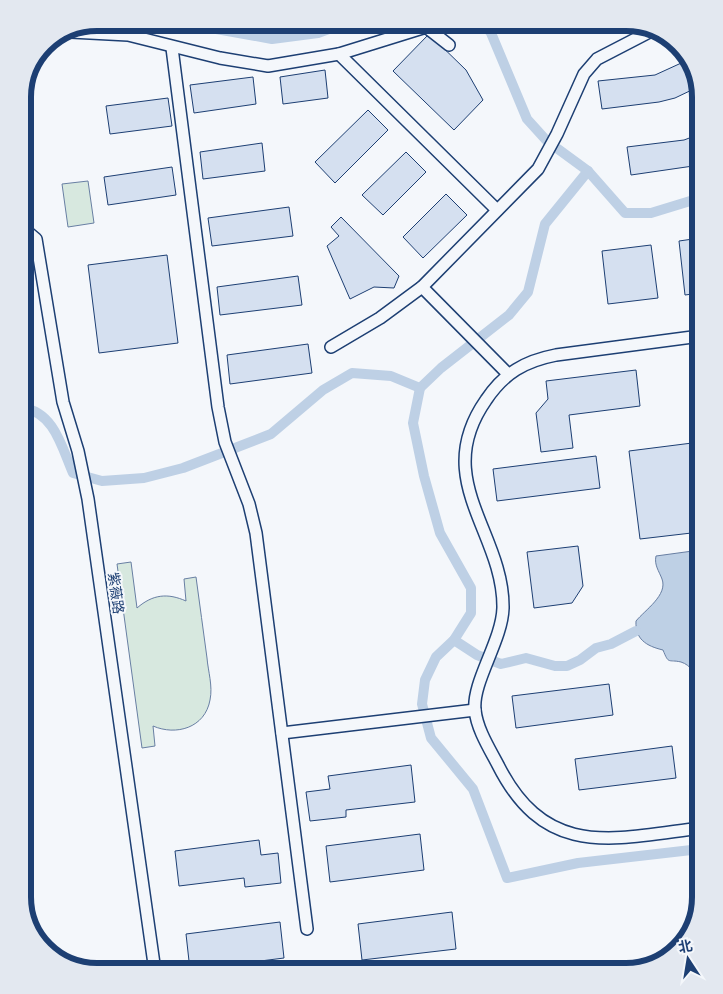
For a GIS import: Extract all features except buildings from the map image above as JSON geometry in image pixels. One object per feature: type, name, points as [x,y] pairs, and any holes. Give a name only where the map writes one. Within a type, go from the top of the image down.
[{"type":"street","points":[[86,33],[128,35],[172,48],[268,66],[339,54],[410,31]]},
{"type":"street","points":[[432,31],[449,45]]},
{"type":"street","points":[[331,347],[380,318],[422,286],[538,168],[557,134],[584,74],[597,59],[645,34]]},
{"type":"street","points":[[172,48],[224,442],[249,504],[256,533],[307,929]]},
{"type":"street","points":[[339,54],[497,210]]},
{"type":"street","name":"紫薇路","points":[[31,235],[36,239],[62,402],[78,451],[88,499],[154,963]]},
{"type":"street","points":[[422,286],[508,374]]},
{"type":"street","points":[[692,337],[534,359],[508,374],[494,387],[472,424],[465,476],[471,502],[496,566],[503,608],[500,628],[476,698],[475,710],[484,737],[508,783],[526,806],[552,825],[572,835],[593,839],[692,829]]},
{"type":"street","points":[[282,734],[475,710]]},
{"type":"shaded area","points":[[88,181],[94,223],[68,227],[62,184]]},
{"type":"shaded area","points":[[131,562],[137,608],[149,600],[161,596],[179,598],[186,601],[184,579],[196,577],[211,684],[211,695],[207,710],[196,723],[180,730],[162,729],[153,726],[155,746],[142,748],[117,564]]},
{"type":"water","points":[[692,551],[692,670],[688,665],[681,662],[669,661],[663,650],[647,644],[637,633],[636,621],[655,602],[662,591],[662,579],[656,565],[656,556]]},
{"type":"waterway","points":[[228,31],[272,39],[323,31]]},
{"type":"waterway","points":[[489,31],[527,119],[546,140]]},
{"type":"waterway","points":[[558,149],[588,171],[625,213],[651,213],[692,200]]},
{"type":"waterway","points":[[588,171],[545,224],[528,292],[509,315],[441,368],[420,388],[413,423],[424,476],[440,533],[471,588],[471,613],[454,640],[436,657],[425,680],[422,704],[431,738],[473,789],[507,878],[578,863],[692,850]]},
{"type":"waterway","points":[[31,410],[42,416],[50,424],[61,443],[73,473],[102,481],[144,478],[183,468],[271,434],[323,390],[352,373],[391,376],[420,388]]},
{"type":"waterway","points":[[454,640],[477,655],[501,664],[526,658],[555,666],[567,666],[580,660],[596,648],[611,644],[636,631]]}]
